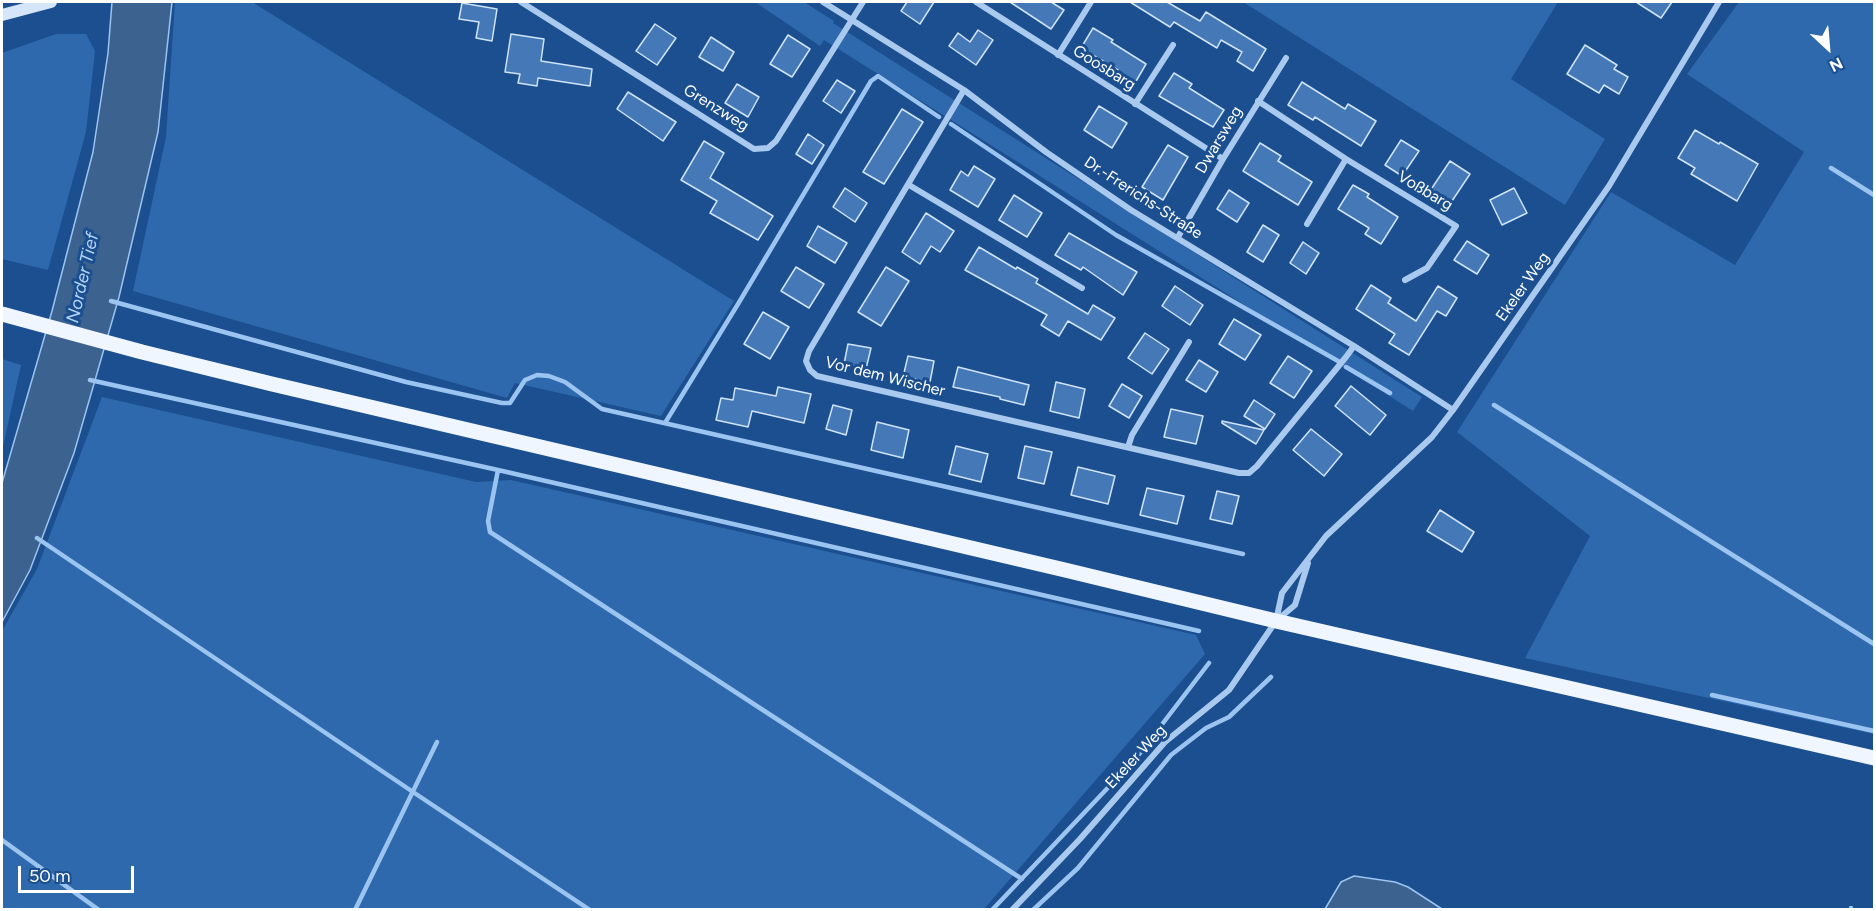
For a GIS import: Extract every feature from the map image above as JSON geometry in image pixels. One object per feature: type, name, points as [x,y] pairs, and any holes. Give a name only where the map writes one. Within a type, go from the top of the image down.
[{"type":"main road","points":[[4,314],[142,352],[1276,621],[1875,758]]},
{"type":"street","points":[[9,13],[51,2]]},
{"type":"street","name":"Grenzweg","points":[[521,2],[754,149],[768,148],[776,141],[852,19]]},
{"type":"street","name":"Dr.-Frerichs-Straße","points":[[823,2],[964,90],[1046,152],[1131,210],[1354,346],[1453,410]]},
{"type":"street","points":[[852,19],[862,2]]},
{"type":"street","name":"Goosbarg","points":[[1058,56],[1091,2]]},
{"type":"street","name":"Ekeler Weg","points":[[1276,621],[1282,593],[1334,527],[1432,437],[1453,410],[1609,186],[1719,2]]},
{"type":"street","name":"Goosbarg","points":[[980,3],[1058,56],[1223,159]]},
{"type":"street","name":"Goosbarg","points":[[1135,104],[1173,45]]},
{"type":"street","name":"Dwarsweg","points":[[1178,237],[1286,58]]},
{"type":"street","name":"Vor dem Wischer","points":[[964,90],[809,351],[806,362],[817,376],[1239,473],[1249,473],[1354,346]]},
{"type":"street","name":"Voßbarg","points":[[1258,101],[1346,159],[1456,226],[1426,268],[1405,280]]},
{"type":"street","points":[[1307,224],[1346,159]]},
{"type":"street","points":[[909,185],[1082,288]]},
{"type":"street","points":[[1128,447],[1132,435],[1189,342]]},
{"type":"street","name":"Ekeler Weg","points":[[1012,909],[1080,839],[1166,742],[1229,690],[1276,621],[1295,605],[1310,557]]},
{"type":"shaded area","points":[[175,2],[252,2],[734,301],[661,416],[515,383],[507,398],[133,291],[166,137]]},
{"type":"shaded area","points":[[755,2],[804,2],[834,21],[833,23],[1422,397],[1413,411],[824,40],[820,46]]},
{"type":"shaded area","points":[[1243,2],[1558,2],[1511,79],[1605,139],[1565,205]]},
{"type":"shaded area","points":[[1739,2],[1874,2],[1874,734],[1525,658],[1590,536],[1457,432],[1611,192],[1735,265],[1804,152],[1687,74]]},
{"type":"shaded area","points":[[56,34],[86,34],[95,51],[86,132],[48,270],[2,259],[2,53]]},
{"type":"shaded area","points":[[2,359],[21,365],[2,451]]},
{"type":"shaded area","points":[[102,397],[476,482],[511,480],[1196,635],[1205,654],[984,909],[2,909],[2,631],[37,569]]},
{"type":"water","name":"Norder Tief","points":[[112,2],[172,2],[158,132],[119,297],[74,453],[30,570],[2,622],[2,483],[52,311],[93,152],[108,53]]},
{"type":"water","points":[[1354,876],[1395,882],[1408,887],[1442,909],[1325,909],[1341,882]]},
{"type":"building","points":[[907,2],[934,2],[920,24],[901,11]]},
{"type":"building","points":[[1010,2],[1051,2],[1064,10],[1051,29]]},
{"type":"building","points":[[1130,2],[1167,2],[1200,21],[1206,12],[1266,49],[1253,71],[1237,61],[1242,52],[1221,40],[1217,48],[1174,22],[1170,27]]},
{"type":"building","points":[[1636,2],[1672,2],[1661,18]]},
{"type":"building","points":[[462,3],[497,9],[492,41],[476,38],[479,22],[459,19]]},
{"type":"building","points":[[655,24],[676,38],[657,65],[636,51]]},
{"type":"building","points":[[1093,28],[1146,64],[1135,83],[1081,48]]},
{"type":"building","points":[[978,30],[993,40],[976,65],[949,46],[958,33],[970,42]]},
{"type":"building","points":[[511,34],[544,39],[541,61],[592,69],[590,86],[538,78],[537,86],[518,83],[520,74],[505,72]]},
{"type":"building","points":[[788,35],[810,49],[792,77],[770,64]]},
{"type":"building","points":[[711,37],[734,52],[723,71],[699,57]]},
{"type":"building","points":[[1585,45],[1617,65],[1614,69],[1628,77],[1619,94],[1604,85],[1599,93],[1567,74]]},
{"type":"building","points":[[1174,73],[1192,84],[1189,88],[1224,110],[1213,127],[1159,96]]},
{"type":"building","points":[[837,80],[855,91],[841,113],[823,101]]},
{"type":"building","points":[[1302,82],[1345,109],[1348,104],[1376,121],[1361,146],[1315,117],[1313,120],[1288,105]]},
{"type":"building","points":[[737,84],[759,97],[748,117],[725,103]]},
{"type":"building","points":[[628,92],[676,122],[663,141],[617,109]]},
{"type":"building","points":[[1099,106],[1127,123],[1112,148],[1084,130]]},
{"type":"building","points":[[902,109],[923,122],[884,184],[863,172]]},
{"type":"building","points":[[1695,130],[1758,164],[1737,201],[1691,174],[1695,168],[1678,158]]},
{"type":"building","points":[[808,134],[824,145],[812,164],[796,154]]},
{"type":"building","points":[[1401,140],[1419,151],[1402,176],[1385,165]]},
{"type":"building","points":[[704,141],[724,153],[710,178],[773,216],[758,240],[710,213],[717,201],[681,180]]},
{"type":"building","points":[[1260,143],[1281,156],[1278,161],[1312,182],[1298,205],[1243,171]]},
{"type":"building","points":[[1168,145],[1188,157],[1163,200],[1142,187]]},
{"type":"building","points":[[1450,161],[1470,174],[1450,204],[1430,191]]},
{"type":"building","points":[[974,166],[995,179],[978,207],[950,190],[961,171],[968,176]]},
{"type":"building","points":[[1353,185],[1369,194],[1367,197],[1398,217],[1381,244],[1365,234],[1369,228],[1338,209]]},
{"type":"building","points":[[845,188],[867,203],[855,222],[833,207]]},
{"type":"building","points":[[1514,188],[1527,213],[1502,225],[1490,200]]},
{"type":"building","points":[[1229,190],[1249,203],[1237,222],[1217,209]]},
{"type":"building","points":[[1014,195],[1042,213],[1027,237],[999,220]]},
{"type":"building","points":[[926,213],[954,231],[940,252],[931,246],[920,264],[902,252]]},
{"type":"building","points":[[1263,225],[1279,235],[1263,262],[1247,252]]},
{"type":"building","points":[[818,226],[847,243],[835,263],[807,246]]},
{"type":"building","points":[[1069,233],[1137,272],[1123,295],[1083,267],[1081,270],[1055,255]]},
{"type":"building","points":[[1467,241],[1489,255],[1477,274],[1454,260]]},
{"type":"building","points":[[1303,242],[1319,253],[1306,274],[1290,263]]},
{"type":"building","points":[[979,247],[1038,279],[1036,283],[1088,314],[1093,305],[1115,318],[1101,340],[1068,321],[1059,336],[1041,325],[1047,315],[965,270]]},
{"type":"building","points":[[796,267],[824,284],[809,308],[781,291]]},
{"type":"building","points":[[886,267],[909,281],[881,326],[858,312]]},
{"type":"building","points":[[1371,285],[1391,298],[1388,303],[1416,321],[1438,286],[1457,298],[1446,316],[1437,311],[1409,355],[1389,343],[1395,334],[1356,309]]},
{"type":"building","points":[[1175,286],[1203,305],[1190,325],[1162,306]]},
{"type":"building","points":[[763,312],[789,327],[770,359],[744,344]]},
{"type":"building","points":[[1234,319],[1261,335],[1245,360],[1219,344]]},
{"type":"building","points":[[1145,333],[1169,349],[1152,374],[1128,358]]},
{"type":"building","points":[[848,344],[871,348],[866,369],[844,364]]},
{"type":"building","points":[[908,356],[934,361],[930,382],[903,377]]},
{"type":"building","points":[[1288,356],[1312,371],[1294,398],[1270,383]]},
{"type":"building","points":[[1199,360],[1218,372],[1206,392],[1186,380]]},
{"type":"building","points":[[958,367],[1029,385],[1024,405],[1000,399],[1000,397],[953,387]]},
{"type":"building","points":[[1056,382],[1085,389],[1079,418],[1050,411]]},
{"type":"building","points":[[1122,384],[1142,396],[1129,418],[1109,406]]},
{"type":"building","points":[[1351,386],[1386,415],[1370,435],[1335,406]]},
{"type":"building","points":[[778,387],[811,394],[804,423],[752,411],[748,427],[716,420],[721,398],[733,400],[735,388],[776,396]]},
{"type":"building","points":[[1254,400],[1275,414],[1265,429],[1244,416]]},
{"type":"building","points":[[833,405],[852,410],[846,435],[826,429]]},
{"type":"building","points":[[1171,409],[1203,416],[1196,444],[1164,437]]},
{"type":"building","points":[[1222,421],[1264,430],[1256,444]]},
{"type":"building","points":[[877,422],[909,430],[903,458],[871,450]]},
{"type":"building","points":[[1311,429],[1342,454],[1324,476],[1293,450]]},
{"type":"building","points":[[956,446],[988,454],[981,482],[949,474]]},
{"type":"building","points":[[1025,446],[1052,452],[1044,484],[1018,478]]},
{"type":"building","points":[[1078,467],[1115,476],[1108,504],[1071,495]]},
{"type":"building","points":[[1147,488],[1184,496],[1177,524],[1140,515]]},
{"type":"building","points":[[1217,491],[1239,496],[1232,524],[1210,519]]},
{"type":"building","points":[[1440,510],[1474,532],[1462,552],[1427,531]]},
{"type":"waterway","points":[[665,423],[871,81],[878,76],[939,117]]},
{"type":"waterway","points":[[951,124],[1116,235],[1338,361]]},
{"type":"waterway","points":[[1831,168],[1874,195]]},
{"type":"waterway","points":[[111,301],[406,382],[502,403],[510,403],[525,380],[537,375],[549,376],[565,382],[602,409],[1243,554]]},
{"type":"waterway","points":[[1346,367],[1390,393]]},
{"type":"waterway","points":[[90,380],[498,470],[488,521],[490,532],[1022,879]]},
{"type":"waterway","points":[[1494,405],[1874,644]]},
{"type":"waterway","points":[[498,470],[1199,631]]},
{"type":"waterway","points":[[37,538],[590,910]]},
{"type":"waterway","points":[[992,910],[1137,757],[1209,663]]},
{"type":"waterway","points":[[1033,910],[1078,868],[1171,755],[1206,728],[1229,717],[1271,677]]},
{"type":"waterway","points":[[1712,695],[1874,731]]},
{"type":"waterway","points":[[355,910],[437,742]]},
{"type":"waterway","points":[[2,840],[99,910]]}]
